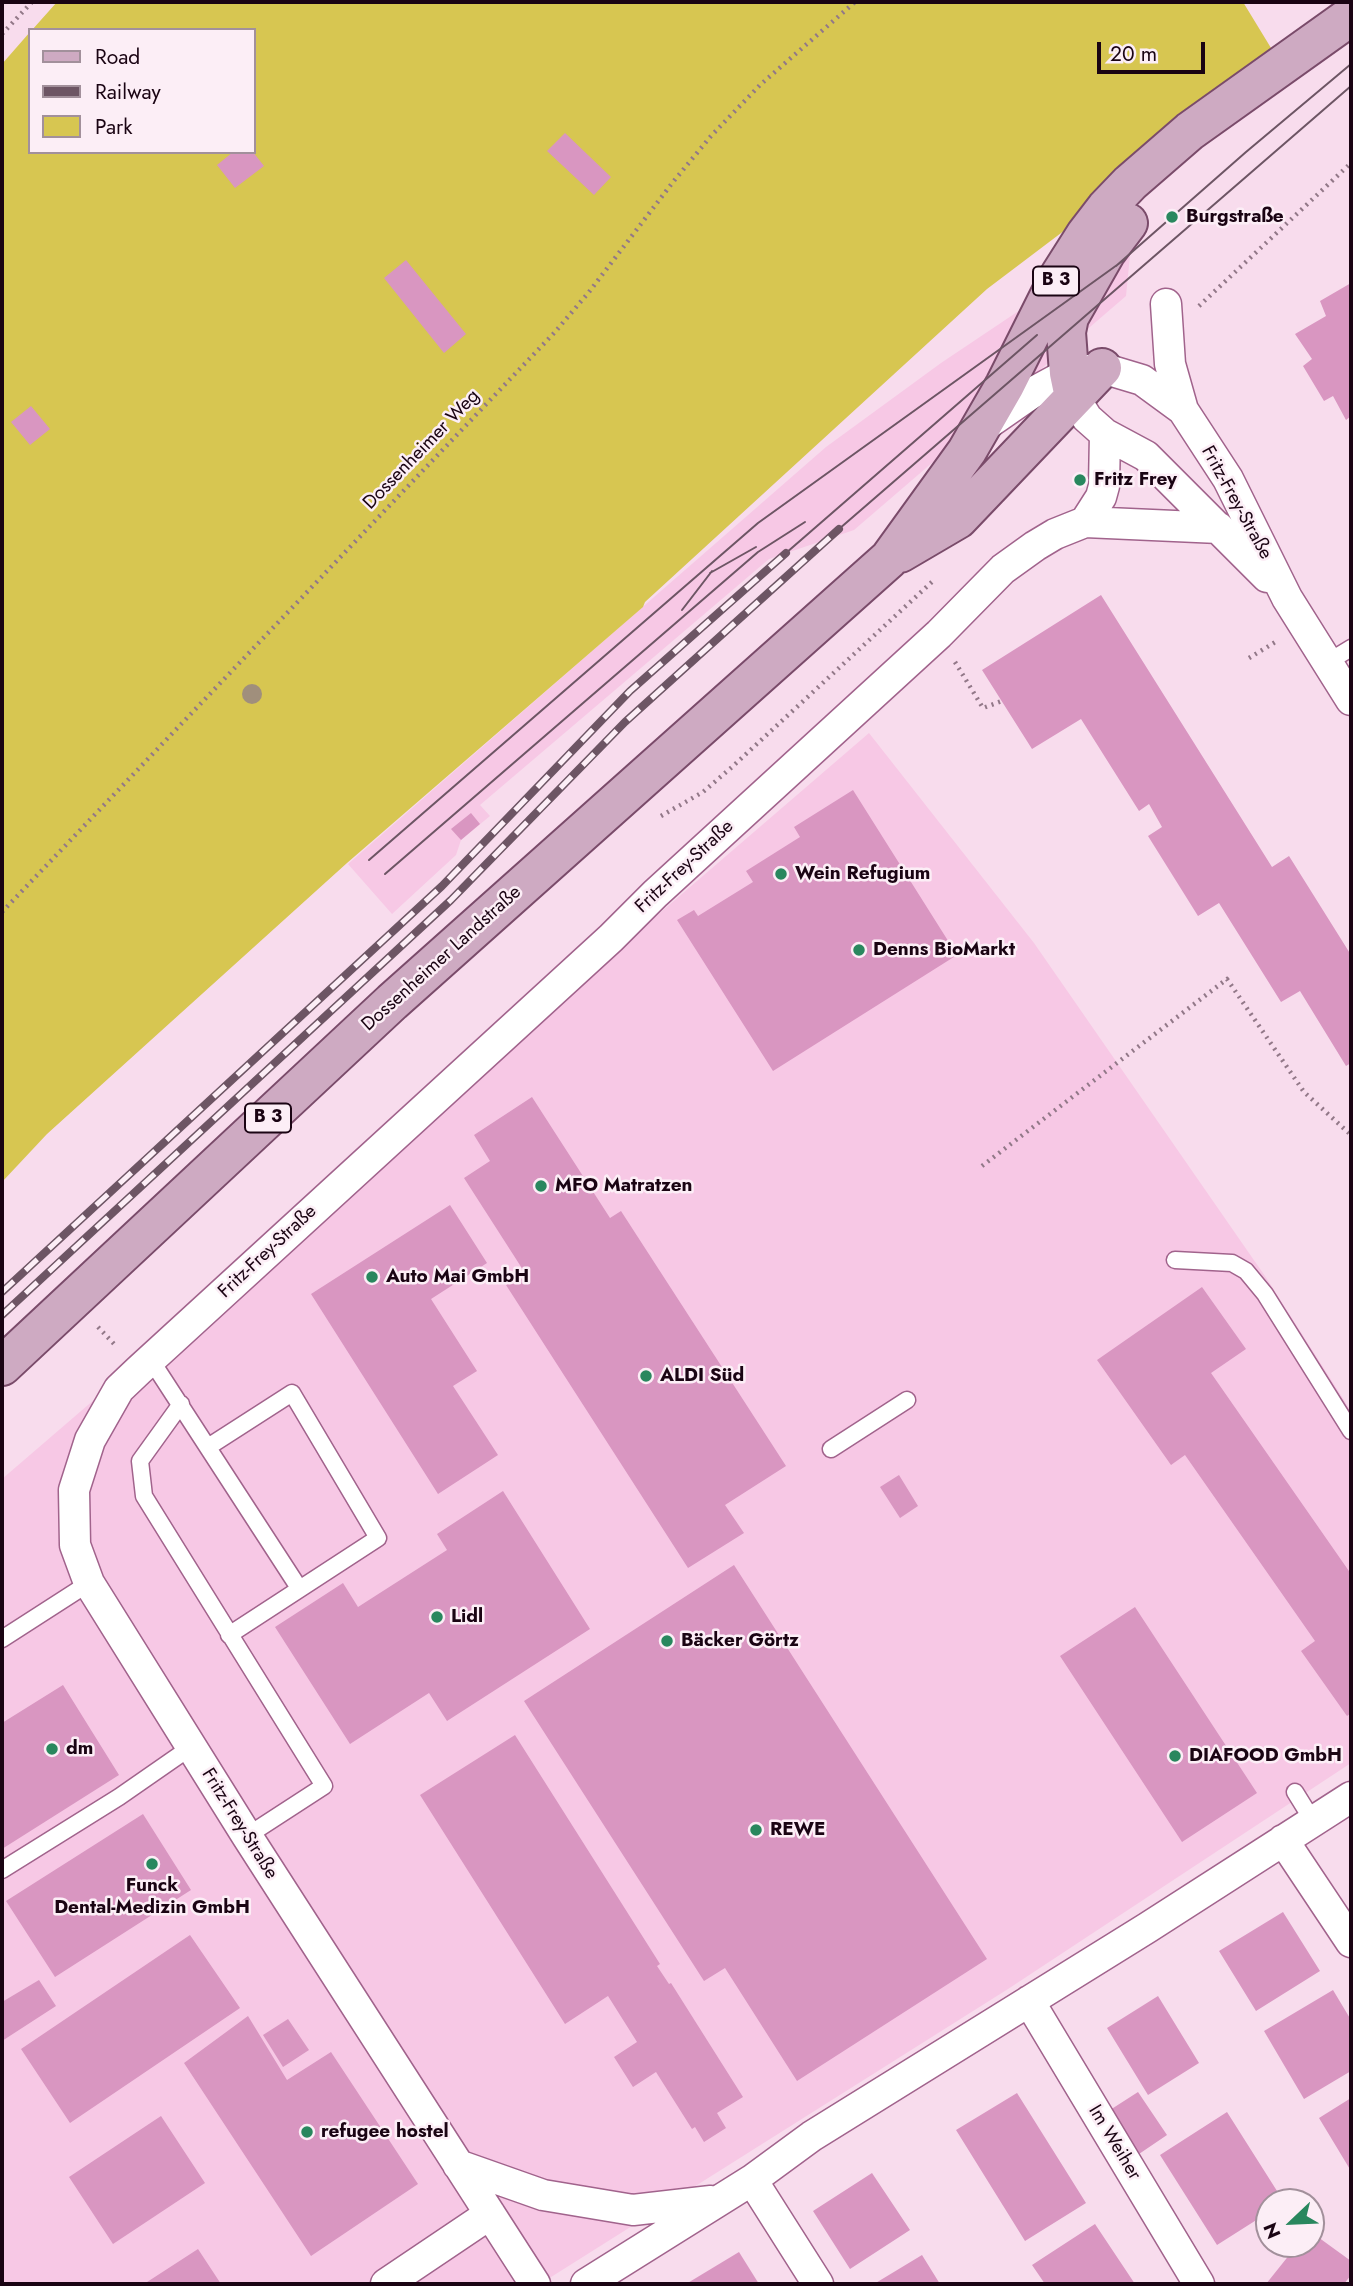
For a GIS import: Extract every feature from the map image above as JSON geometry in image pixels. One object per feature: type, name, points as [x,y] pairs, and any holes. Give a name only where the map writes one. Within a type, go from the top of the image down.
[{"type":"main road","name":"Dossenheimer Landstraße","points":[[889,559],[980,430],[1060,275],[1086,234],[1130,183],[1163,154],[1226,103],[1351,16]]},
{"type":"main road","name":"B 3","points":[[1082,380],[1066,332],[1069,317],[1106,252],[1143,208],[1163,154]]},
{"type":"main road","name":"Dossenheimer Landstraße","points":[[2,1366],[392,1002],[889,559],[958,519],[1082,380]]},
{"type":"street","name":"Fritz-Frey-Straße","points":[[1166,304],[1170,364],[1183,410],[1228,479],[1287,598]]},
{"type":"street","name":"Fritz-Frey-Straße","points":[[1183,410],[1142,380],[1082,380],[1087,418],[1105,434],[1146,456],[1287,598],[1339,655],[1351,700]]},
{"type":"street","name":"Dossenheimer Landstraße","points":[[980,430],[1032,393],[1082,380]]},
{"type":"street","points":[[1085,522],[1101,497],[1104,486],[1105,434]]},
{"type":"street","name":"Fritz-Frey-Straße","points":[[535,2284],[247,1836],[89,1583],[75,1545],[74,1490],[90,1440],[119,1389],[939,635],[1003,569],[1055,534],[1085,522],[1219,527]]},
{"type":"street","points":[[586,2284],[752,2180],[812,2136],[1147,1928],[1351,1797]]},
{"type":"street","points":[[1283,1840],[1351,1942]]},
{"type":"street","name":"Im Weiher","points":[[1029,2001],[1199,2284]]},
{"type":"street","points":[[458,2165],[543,2196],[632,2210],[718,2200]]},
{"type":"street","points":[[752,2180],[818,2284]]},
{"type":"street","points":[[386,2284],[490,2214]]},
{"type":"lane","points":[[1175,1260],[1232,1263],[1246,1271],[1265,1294],[1351,1431]]},
{"type":"lane","points":[[151,1360],[299,1588]]},
{"type":"lane","points":[[208,1447],[292,1393],[377,1538],[229,1635]]},
{"type":"lane","points":[[831,1449],[907,1400]]},
{"type":"lane","points":[[181,1404],[140,1461],[144,1496],[324,1786],[247,1836]]},
{"type":"lane","points":[[2,1639],[89,1583]]},
{"type":"lane","points":[[2,1870],[119,1797],[191,1747]]},
{"type":"lane","points":[[1295,1792],[1313,1821]]},
{"type":"path","points":[[2,34],[32,2]]},
{"type":"path","name":"Dossenheimer Weg","points":[[2,912],[555,332],[590,292],[711,136],[760,85],[855,2]]},
{"type":"path","points":[[1168,336],[1351,163]]},
{"type":"path","points":[[939,635],[983,708],[1002,701]]},
{"type":"path","points":[[982,1166],[1227,979],[1304,1092],[1351,1135]]},
{"type":"shaded area","points":[[1132,235],[1126,296],[854,530],[769,559],[480,805],[490,816],[461,840],[456,855],[392,914],[348,864],[826,447],[941,363]]},
{"type":"shaded area","points":[[869,733],[1034,943],[1267,1279],[1351,1411],[1351,1763],[1008,1989],[540,2284],[2,2284],[2,1479]]},
{"type":"green space","points":[[57,2],[1243,2],[1282,66],[987,289],[645,602],[643,607],[347,863],[47,1134],[2,1182],[2,64],[28,34],[28,154],[256,154],[256,28],[34,28]]},
{"type":"building","points":[[565,133],[611,177],[594,195],[547,151]]},
{"type":"building","points":[[231,154],[255,154],[264,166],[235,188],[217,165]]},
{"type":"building","points":[[406,260],[466,334],[444,353],[384,278]]},
{"type":"building","points":[[1351,283],[1351,416],[1346,420],[1333,396],[1324,401],[1303,366],[1312,359],[1295,334],[1326,316],[1320,301]]},
{"type":"building","points":[[31,406],[50,429],[30,445],[11,422]]},
{"type":"building","points":[[1101,595],[1272,867],[1289,856],[1351,955],[1351,1063],[1346,1066],[1300,991],[1281,1002],[1219,903],[1198,916],[1148,836],[1162,827],[1149,804],[1139,811],[1081,719],[1032,749],[982,670]]},
{"type":"building","points":[[853,790],[957,955],[773,1071],[677,920],[694,910],[698,916],[753,882],[746,871],[800,837],[794,827]]},
{"type":"building","points":[[471,813],[480,824],[461,840],[451,829]]},
{"type":"building","name":"ALDI Süd","points":[[532,1097],[610,1218],[621,1211],[786,1466],[725,1505],[744,1533],[688,1568],[506,1285],[525,1273],[464,1178],[490,1161],[474,1135]]},
{"type":"building","points":[[450,1205],[487,1263],[431,1299],[477,1371],[453,1386],[498,1455],[438,1494],[311,1294]]},
{"type":"building","points":[[1202,1287],[1246,1349],[1211,1373],[1351,1574],[1351,1713],[1347,1716],[1301,1651],[1315,1641],[1185,1455],[1171,1465],[1097,1360]]},
{"type":"building","points":[[899,1475],[918,1506],[900,1518],[880,1487]]},
{"type":"building","name":"Lidl","points":[[503,1491],[590,1629],[447,1721],[429,1693],[350,1744],[275,1627],[343,1583],[358,1607],[447,1550],[437,1534]]},
{"type":"building","name":"REWE","points":[[734,1565],[987,1959],[797,2081],[725,1968],[704,1981],[524,1701]]},
{"type":"building","points":[[1135,1607],[1257,1793],[1182,1842],[1060,1656]]},
{"type":"building","name":"dm","points":[[63,1685],[119,1775],[2,1849],[2,1723]]},
{"type":"building","points":[[515,1735],[660,1964],[657,1966],[669,1984],[671,1983],[743,2097],[717,2113],[726,2128],[704,2142],[695,2127],[692,2129],[656,2072],[633,2087],[614,2057],[637,2042],[608,1996],[565,2024],[420,1795]]},
{"type":"building","points":[[143,1814],[191,1890],[55,1977],[6,1901]]},
{"type":"building","points":[[1283,1912],[1320,1971],[1256,2011],[1219,1951]]},
{"type":"building","points":[[190,1935],[240,2008],[70,2123],[21,2049]]},
{"type":"building","points":[[39,1980],[56,2006],[2,2041],[2,2002]]},
{"type":"building","points":[[1333,1990],[1351,2020],[1351,2071],[1304,2099],[1264,2031]]},
{"type":"building","points":[[1158,1996],[1199,2063],[1148,2095],[1107,2028]]},
{"type":"building","name":"refugee hostel","points":[[248,2016],[287,2080],[331,2052],[418,2184],[311,2256],[184,2063]]},
{"type":"building","points":[[288,2019],[309,2050],[283,2067],[263,2035]]},
{"type":"building","points":[[1138,2092],[1167,2135],[1139,2154],[1110,2110]]},
{"type":"building","points":[[1017,2093],[1086,2203],[1025,2241],[956,2130]]},
{"type":"building","points":[[1351,2098],[1351,2171],[1319,2118]]},
{"type":"building","points":[[1227,2112],[1275,2188],[1255,2188],[1255,2221],[1217,2245],[1160,2155]]},
{"type":"building","points":[[161,2116],[205,2183],[113,2244],[69,2177]]},
{"type":"building","points":[[872,2173],[910,2230],[850,2269],[813,2211]]},
{"type":"building","points":[[1095,2224],[1135,2284],[1045,2284],[1032,2265]]},
{"type":"building","points":[[1325,2242],[1351,2261],[1351,2275],[1344,2284],[1266,2284],[1287,2258],[1325,2258]]},
{"type":"building","points":[[198,2249],[221,2284],[144,2284]]},
{"type":"building","points":[[739,2252],[759,2284],[686,2284]]},
{"type":"building","points":[[922,2255],[940,2284],[874,2284]]},
{"type":"tram line","points":[[1116,266],[1351,64]]},
{"type":"tram line","points":[[839,529],[1351,86]]},
{"type":"tram line","points":[[369,860],[758,523],[1124,260]]},
{"type":"tram line","points":[[786,553],[1037,335]]},
{"type":"tram line","points":[[385,874],[758,552],[805,522]]},
{"type":"tram line","points":[[710,573],[756,547]]},
{"type":"tram line","points":[[682,610],[712,571]]},
{"type":"railway","points":[[2,1315],[451,900],[625,722],[839,529]]},
{"type":"railway","points":[[2,1292],[442,886],[630,691],[786,553]]},
{"type":"place","name":"Burgstraße","points":[[1172,217]]},
{"type":"place","name":"Fritz Frey","points":[[1080,480]]},
{"type":"place","name":"Wein Refugium","points":[[781,874]]},
{"type":"place","name":"Denns BioMarkt","points":[[859,950]]},
{"type":"place","name":"MFO Matratzen","points":[[541,1186]]},
{"type":"place","name":"Auto Mai GmbH","points":[[372,1277]]},
{"type":"place","name":"ALDI Süd","points":[[646,1376]]},
{"type":"place","name":"Lidl","points":[[437,1617]]},
{"type":"place","name":"Bäcker Görtz","points":[[667,1641]]},
{"type":"place","name":"dm","points":[[52,1749]]},
{"type":"place","name":"DIAFOOD GmbH","points":[[1175,1756]]},
{"type":"place","name":"REWE","points":[[756,1830]]},
{"type":"place","name":"Funck Dental-Medizin GmbH","points":[[152,1864]]},
{"type":"place","name":"refugee hostel","points":[[307,2132]]}]
